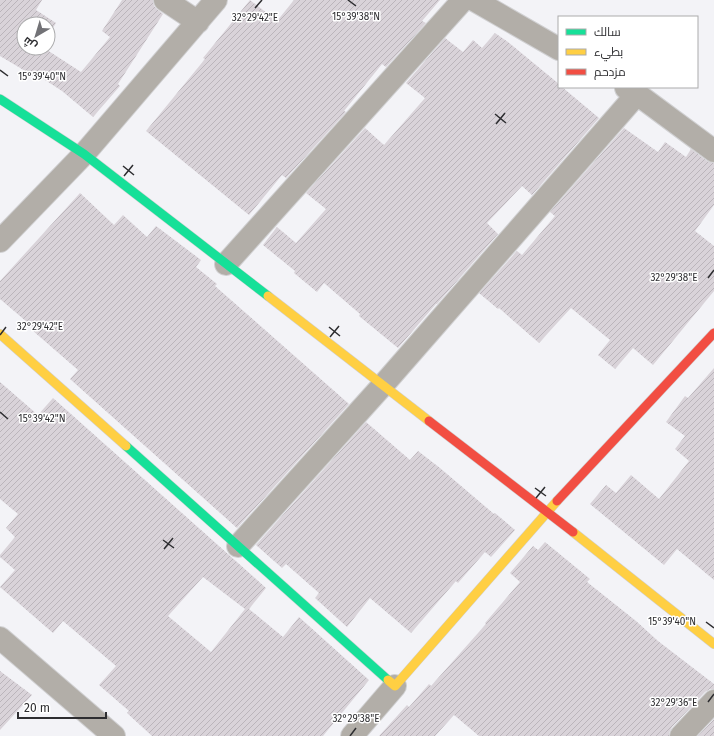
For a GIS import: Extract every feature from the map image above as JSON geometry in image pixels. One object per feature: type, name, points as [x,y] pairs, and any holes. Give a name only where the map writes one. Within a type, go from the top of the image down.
[{"type":"street","points":[[165,0],[198,22]]},
{"type":"street","points":[[0,241],[84,154],[216,0]]},
{"type":"street","points":[[226,264],[463,0]]},
{"type":"street","points":[[474,0],[558,48]]},
{"type":"street","points":[[238,546],[383,385],[631,91],[714,151]]},
{"type":"street","points":[[0,99],[84,154],[548,512],[714,644]]},
{"type":"street","points":[[352,736],[548,512],[714,333]]},
{"type":"street","points":[[0,334],[319,620],[395,686]]},
{"type":"street","points":[[0,638],[114,736]]},
{"type":"street","points":[[681,736],[714,701]]},
{"type":"building","points":[[0,0],[42,0],[36,10],[45,16],[16,16],[16,56],[56,56],[81,72],[110,37],[102,31],[122,0],[153,0],[154,6],[163,14],[118,84],[120,86],[93,117],[62,91],[39,76],[37,78],[0,56]]},
{"type":"building","points":[[250,0],[277,21],[294,0],[440,0],[422,21],[426,23],[386,67],[382,64],[344,111],[346,112],[286,178],[282,175],[249,215],[146,131],[205,59],[203,58]]},
{"type":"building","points":[[495,33],[558,83],[558,88],[563,88],[599,118],[532,195],[522,186],[487,223],[498,234],[398,348],[359,316],[360,314],[324,283],[317,292],[294,273],[295,271],[263,245],[277,227],[296,243],[326,209],[306,193],[365,128],[384,145],[425,98],[406,83],[445,38],[463,52],[473,40],[482,48]]},
{"type":"building","points":[[624,128],[658,152],[665,142],[686,157],[691,149],[707,161],[714,163],[714,205],[695,231],[714,246],[714,291],[653,365],[633,348],[615,369],[598,355],[610,340],[571,308],[539,343],[499,308],[498,309],[479,293],[517,251],[522,255],[555,216],[550,212]]},
{"type":"building","points":[[80,193],[114,225],[123,215],[147,237],[156,226],[201,260],[196,267],[217,284],[215,286],[349,404],[237,528],[70,379],[78,370],[32,330],[34,328],[0,299],[0,281]]},
{"type":"building","points":[[714,368],[714,580],[677,549],[664,565],[590,504],[606,485],[616,493],[631,475],[659,499],[689,461],[675,449],[685,436],[666,422],[685,396],[688,398]]},
{"type":"building","points":[[0,382],[38,415],[53,398],[266,588],[249,609],[283,637],[299,617],[369,680],[323,736],[152,736],[127,713],[129,711],[99,685],[116,666],[63,621],[53,633],[0,587],[15,570],[0,557],[0,555],[15,537],[6,528],[18,514],[0,499]],"holes":[[[203,577],[245,609],[211,652],[168,616]]]},
{"type":"building","points":[[366,422],[410,460],[418,451],[515,530],[491,557],[485,552],[458,583],[456,581],[411,633],[370,598],[347,627],[315,598],[319,593],[286,564],[282,568],[256,545]]},
{"type":"building","points":[[545,542],[590,579],[587,582],[636,621],[658,641],[714,684],[714,689],[710,689],[705,692],[672,727],[669,736],[479,736],[454,715],[435,736],[379,736],[407,705],[409,707],[429,684],[431,686],[486,624],[485,623],[520,582],[510,573],[533,546],[538,550]]},
{"type":"building","points":[[0,671],[32,695],[0,730]]},
{"type":"building","points":[[714,719],[714,736],[698,736]]},
{"type":"traffic: fast","points":[[0,99],[84,154],[268,296]]},
{"type":"traffic: fast","points":[[126,446],[388,680]]},
{"type":"traffic: slow","points":[[268,296],[429,421]]},
{"type":"traffic: slow","points":[[0,334],[126,446]]},
{"type":"traffic: slow","points":[[388,680],[395,686],[557,501]]},
{"type":"traffic: slow","points":[[573,532],[714,644]]},
{"type":"traffic: jam","points":[[557,501],[714,333]]},
{"type":"traffic: jam","points":[[429,421],[573,532]]}]
